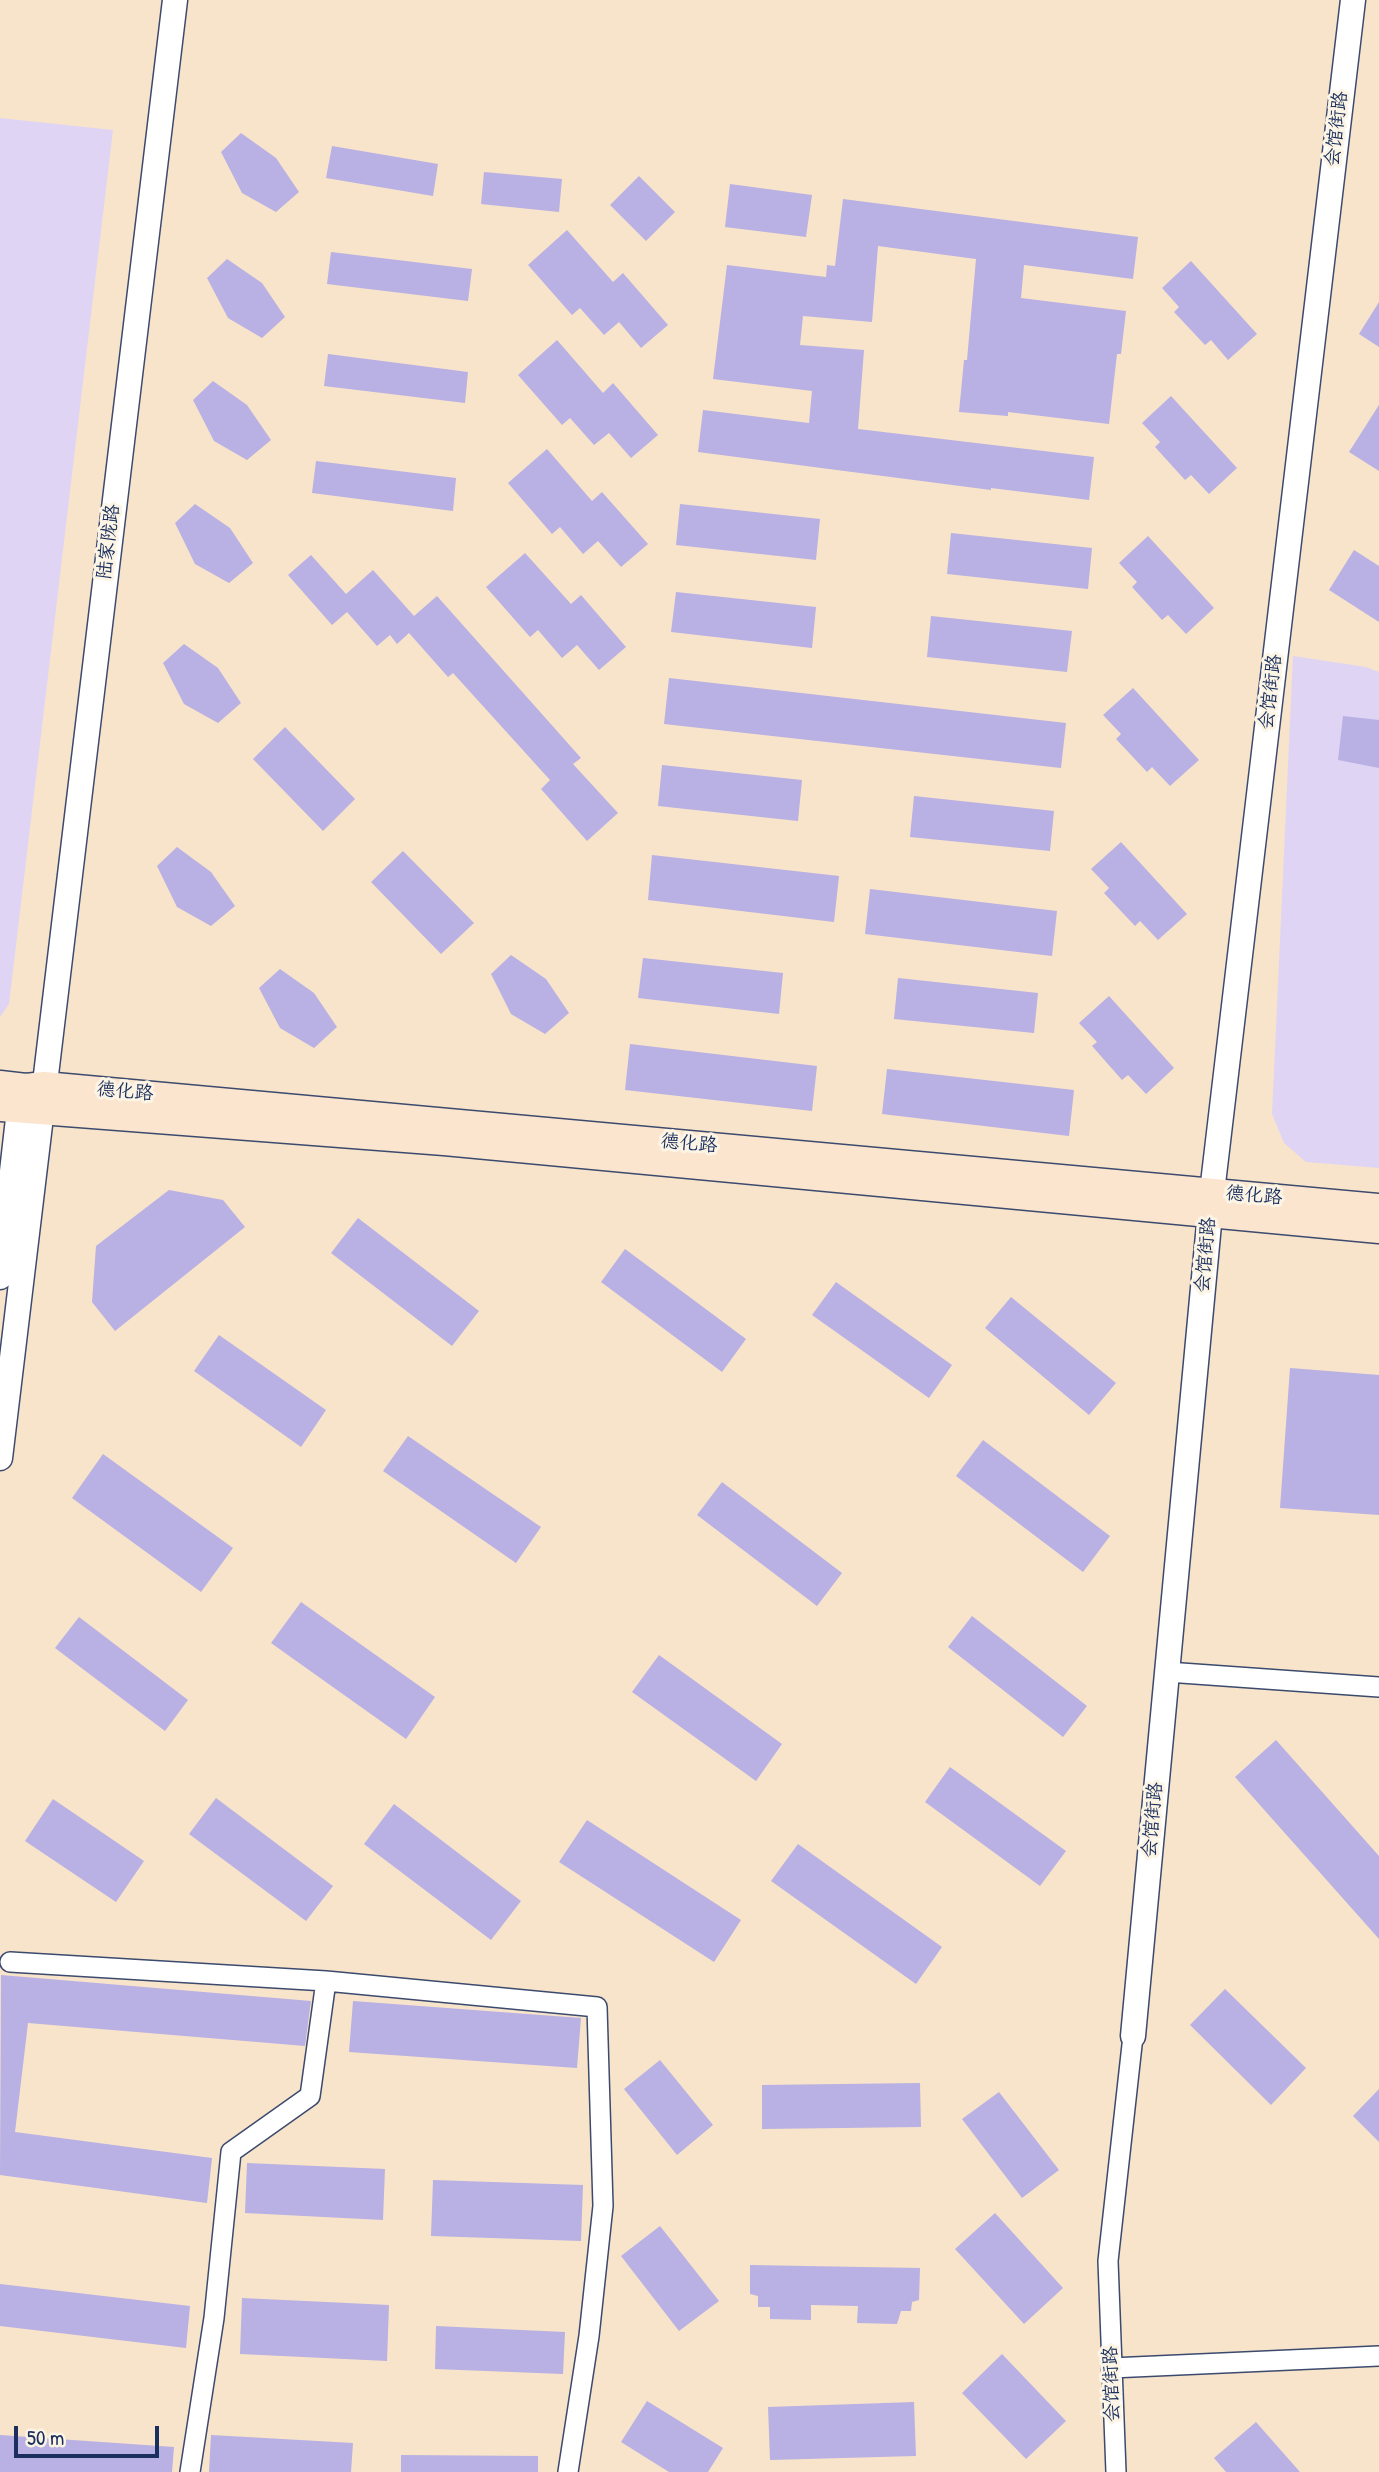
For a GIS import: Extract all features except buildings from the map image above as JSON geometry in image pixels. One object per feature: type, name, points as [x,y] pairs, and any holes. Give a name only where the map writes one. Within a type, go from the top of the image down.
[{"type":"main road","name":"德化路","points":[[0,1084],[26,1100],[1211,1203],[1379,1208]]},
{"type":"main road","name":"德化路","points":[[1211,1203],[1379,1230]]},
{"type":"street","name":"陆家陇路","points":[[26,1100],[175,0]]},
{"type":"street","name":"会馆街路","points":[[1116,2472],[1108,2261],[1133,2036],[1211,1203],[1353,0]]},
{"type":"street","points":[[0,1277],[26,1100]]},
{"type":"street","points":[[0,1458],[26,1100]]},
{"type":"street","points":[[1167,1672],[1379,1687]]},
{"type":"street","points":[[10,1962],[326,1981],[597,2007],[603,2206],[589,2336],[568,2472]]},
{"type":"street","points":[[190,2472],[214,2318],[231,2152],[310,2096],[326,1981]]},
{"type":"street","points":[[1111,2368],[1379,2356]]},
{"type":"shaded area","points":[[0,118],[113,130],[9,1004],[0,1017]]},
{"type":"shaded area","points":[[1293,656],[1366,667],[1379,672],[1379,1168],[1306,1162],[1284,1143],[1272,1114]]}]
